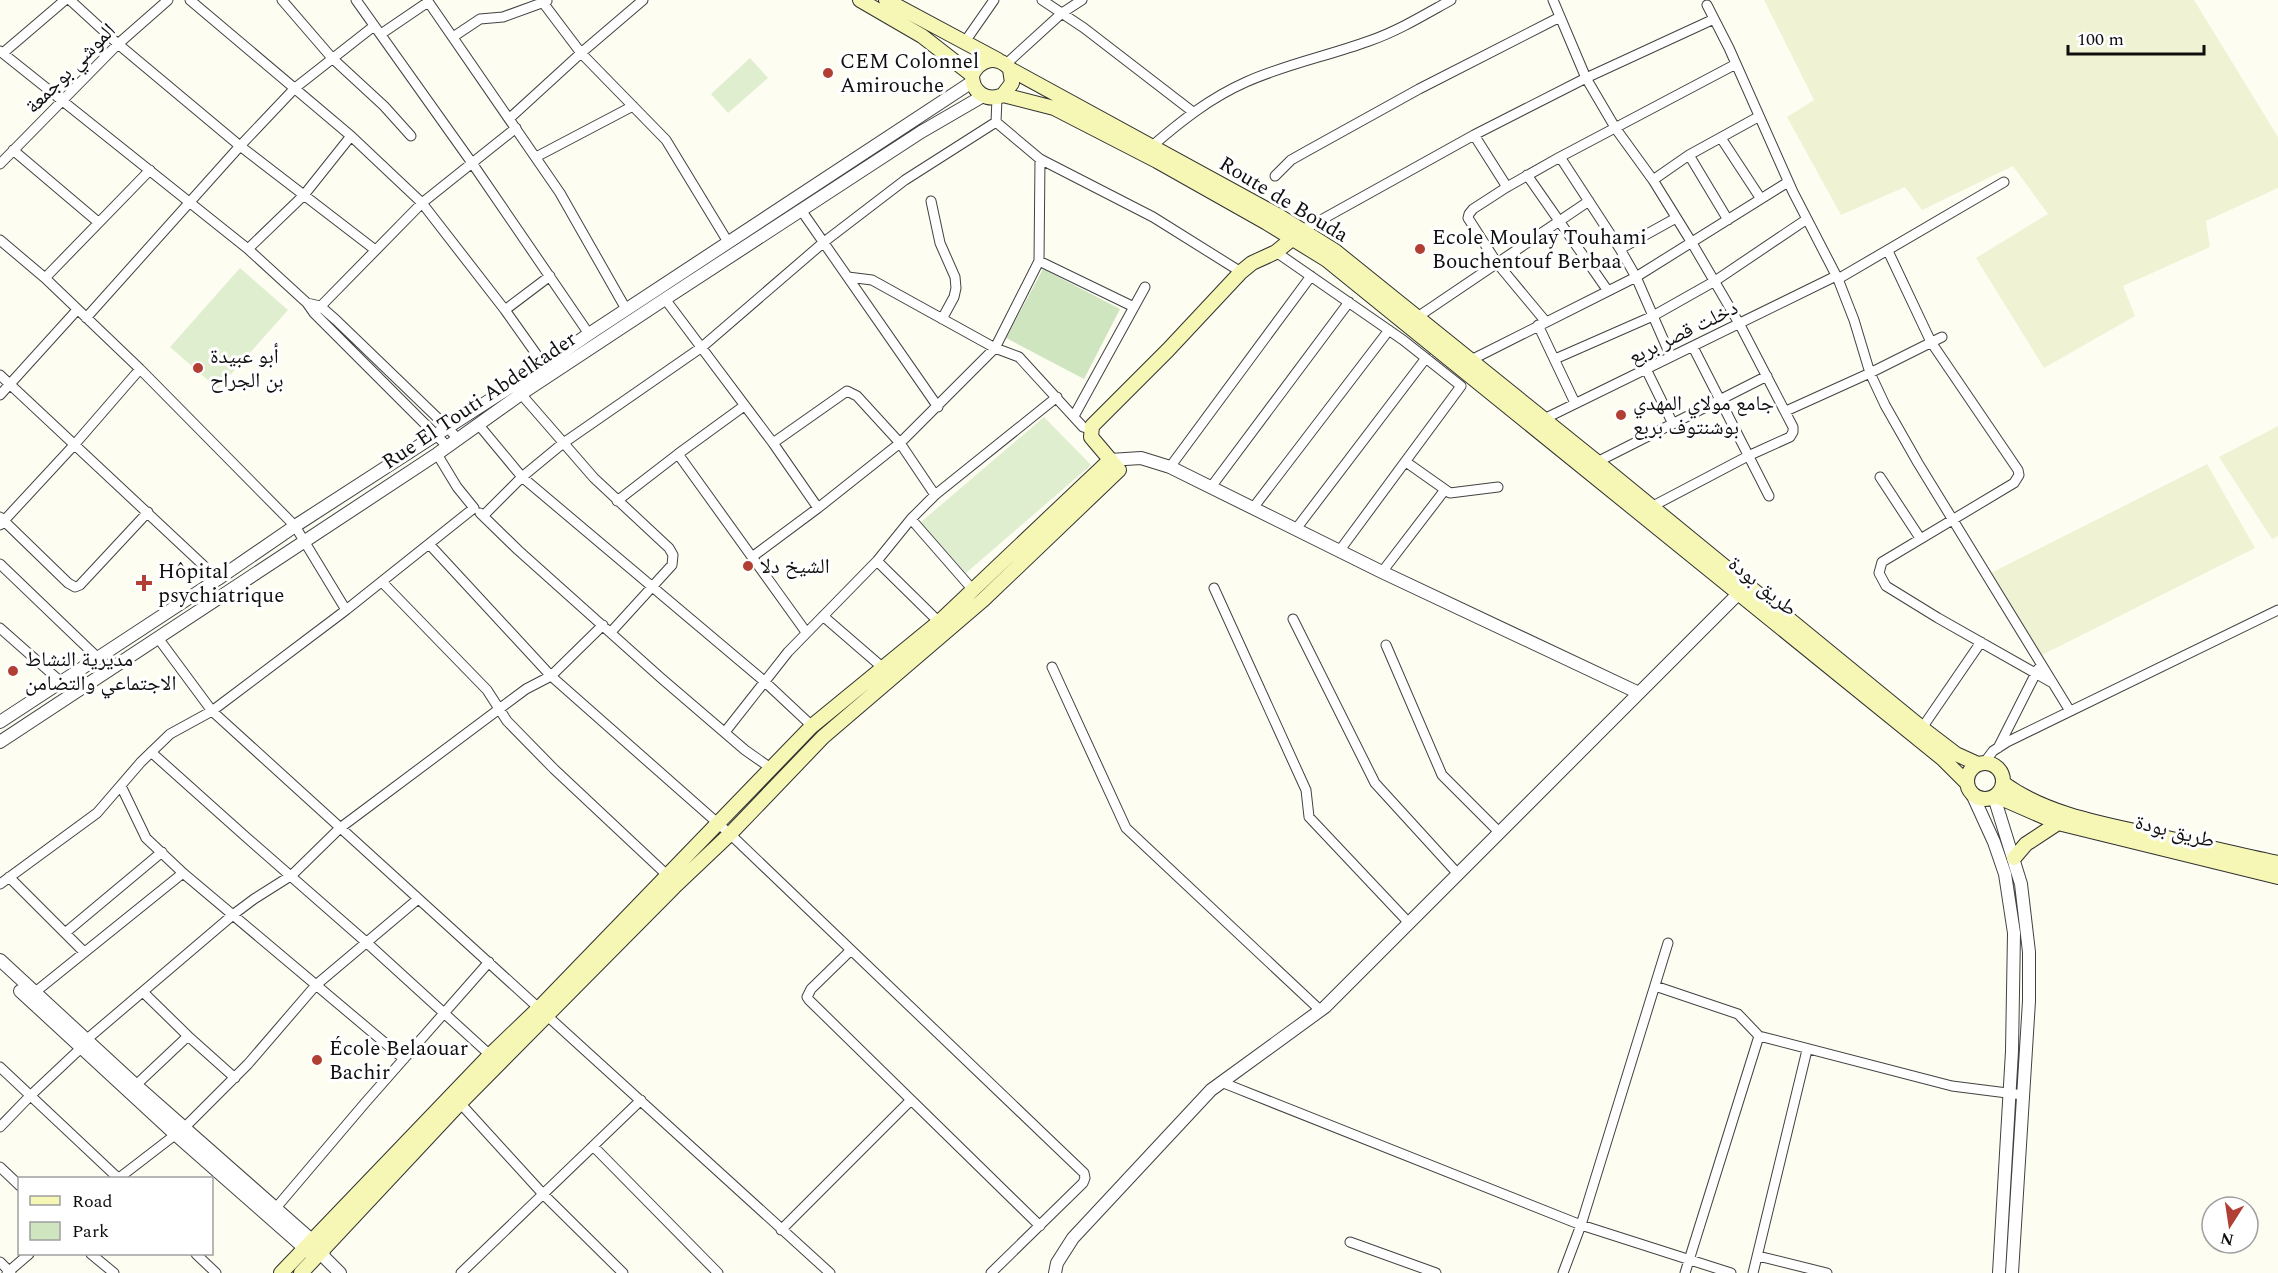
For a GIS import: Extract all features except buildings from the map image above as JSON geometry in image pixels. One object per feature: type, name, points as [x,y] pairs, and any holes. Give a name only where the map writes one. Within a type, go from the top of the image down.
[{"type":"main road","points":[[860,0],[922,36],[972,79],[994,96],[1012,84],[1005,65],[992,60],[982,63],[972,79]]},
{"type":"main road","name":"Route de Bouda","points":[[886,0],[1151,147],[1298,234],[1531,426]]},
{"type":"main road","name":"Route de Bouda","points":[[994,96],[1054,108],[1335,251],[1544,419]]},
{"type":"main road","points":[[1114,465],[1091,437],[1090,429],[1095,422],[1168,350],[1240,272],[1252,263],[1276,252],[1298,234]]},
{"type":"main road","name":"طريق بودة","points":[[1544,419],[1813,646],[1949,764],[1966,782]]},
{"type":"main road","name":"طريق بودة","points":[[1531,426],[1738,593],[1813,646],[1956,754],[1981,764]]},
{"type":"main road","points":[[281,1273],[316,1251],[460,1103],[667,875],[812,726],[939,622],[1114,465]]},
{"type":"main road","points":[[301,1273],[316,1251],[490,1055],[544,1011],[730,834],[823,737],[983,600],[1114,465]]},
{"type":"main road","points":[[1981,764],[1995,766],[2002,776],[2003,783],[1995,797],[1983,800],[1973,796],[1966,782],[1969,771],[1981,764]]},
{"type":"main road","name":"طريق بودة","points":[[2003,783],[2020,795],[2053,809],[2275,869]]},
{"type":"main road","name":"طريق بودة","points":[[1995,797],[2058,823],[2275,869]]},
{"type":"main road","points":[[2014,858],[2026,844],[2058,823]]},
{"type":"street","points":[[65,0],[2,52],[248,249],[307,303],[375,357],[452,443]]},
{"type":"street","points":[[70,0],[118,44],[240,146],[374,249]]},
{"type":"street","name":"الموشي بوجمعة","points":[[0,164],[118,44],[168,0]]},
{"type":"street","points":[[190,0],[296,88],[422,202],[505,310],[544,366]]},
{"type":"street","points":[[282,0],[332,58],[384,106],[411,136]]},
{"type":"street","points":[[356,0],[472,163],[589,334]]},
{"type":"street","points":[[510,118],[643,0]]},
{"type":"street","points":[[964,43],[994,0]]},
{"type":"street","points":[[1042,0],[1193,112]]},
{"type":"street","points":[[1005,65],[1062,13],[1082,0]]},
{"type":"street","points":[[1151,147],[1193,112],[1246,82],[1369,41],[1412,22],[1451,0]]},
{"type":"street","points":[[1553,0],[1586,78],[1616,129],[1653,180],[1692,243],[1740,325],[1793,427],[1792,435],[1651,507]]},
{"type":"street","points":[[86,318],[240,146],[296,88],[332,58],[427,1],[560,193],[626,309]]},
{"type":"street","points":[[453,37],[480,19],[503,17],[544,1],[581,53],[666,140],[728,242]]},
{"type":"street","points":[[1707,5],[1736,64],[1788,182],[1837,277],[1854,320],[1870,373],[1885,405],[2039,669],[2052,682],[2070,711]]},
{"type":"street","points":[[1275,176],[1291,160],[1307,150],[1419,89],[1560,17]]},
{"type":"street","points":[[1298,234],[1474,135],[1586,78],[1714,19]]},
{"type":"street","points":[[1575,403],[1542,323],[1497,263],[1468,218],[1469,214],[1473,209],[1527,175],[1736,64]]},
{"type":"street","name":"Rue El Touti Abdelkader","points":[[0,721],[442,430],[544,366],[972,79]]},
{"type":"street","points":[[994,96],[996,122],[1040,159],[1153,217],[1240,272]]},
{"type":"street","name":"Rue El Touti Abdelkader","points":[[0,742],[437,454],[521,394],[921,132],[994,96]]},
{"type":"street","points":[[536,157],[633,106]]},
{"type":"street","points":[[1653,180],[1689,155],[1758,117]]},
{"type":"street","points":[[483,516],[522,477],[562,444],[702,347],[824,242],[905,180],[996,122]]},
{"type":"street","points":[[317,310],[422,202],[516,128]]},
{"type":"street","points":[[1474,135],[1507,187]]},
{"type":"street","points":[[248,249],[304,195],[351,136]]},
{"type":"street","points":[[1721,138],[1761,199]]},
{"type":"street","points":[[13,150],[98,222]]},
{"type":"street","points":[[1689,155],[1728,220]]},
{"type":"street","points":[[1560,157],[1636,277],[1671,357]]},
{"type":"street","points":[[752,558],[900,443],[995,348],[1039,261],[1040,159]]},
{"type":"street","points":[[45,278],[150,170]]},
{"type":"street","points":[[1527,175],[1608,291]]},
{"type":"street","points":[[1471,360],[1636,277],[1788,182]]},
{"type":"street","name":"دخلت قصر بربع","points":[[1544,419],[1888,251],[2004,182]]},
{"type":"street","points":[[931,201],[940,243],[955,277],[954,297],[942,319]]},
{"type":"street","points":[[1416,318],[1589,201]]},
{"type":"street","points":[[801,210],[938,407]]},
{"type":"street","points":[[1620,249],[1676,218]]},
{"type":"street","points":[[1555,359],[1653,316],[1714,282],[1807,219]]},
{"type":"street","points":[[0,240],[45,278],[140,369],[295,526],[346,610]]},
{"type":"street","points":[[1888,251],[1931,342],[2019,472],[2014,483],[1882,562],[1879,568],[1880,579],[1886,586],[1909,601],[1981,642],[2039,669]]},
{"type":"street","points":[[1276,252],[1389,330],[1457,382],[1461,388],[1340,550]]},
{"type":"street","points":[[1039,261],[1134,307]]},
{"type":"street","points":[[505,310],[550,276]]},
{"type":"street","points":[[1170,467],[1311,276]]},
{"type":"street","points":[[848,277],[872,280],[995,348],[1019,357],[1083,427],[1090,429]]},
{"type":"street","points":[[1074,416],[1144,286]]},
{"type":"street","points":[[665,299],[773,443],[818,508]]},
{"type":"street","points":[[1211,488],[1349,302]]},
{"type":"street","points":[[0,394],[77,310]]},
{"type":"street","points":[[317,310],[367,365],[442,430]]},
{"type":"street","points":[[1253,508],[1389,330]]},
{"type":"street","points":[[1786,411],[1942,337]]},
{"type":"street","points":[[1693,347],[1769,496]]},
{"type":"street","points":[[367,365],[375,357]]},
{"type":"street","points":[[1296,529],[1426,358]]},
{"type":"street","points":[[140,369],[75,444],[1,521],[75,587],[80,585],[148,512]]},
{"type":"street","points":[[1646,369],[1673,424]]},
{"type":"street","points":[[0,375],[218,579]]},
{"type":"street","points":[[1597,462],[1767,376]]},
{"type":"street","points":[[773,443],[847,391],[857,396],[900,443],[935,495]]},
{"type":"street","points":[[521,394],[562,444],[617,501],[669,548],[673,555],[672,565],[611,632]]},
{"type":"street","points":[[725,732],[806,632],[877,561],[911,519],[935,495],[1057,397]]},
{"type":"street","points":[[617,501],[744,406]]},
{"type":"street","points":[[478,424],[522,477],[764,681],[812,726]]},
{"type":"street","points":[[437,454],[457,487],[474,508],[745,750],[772,769]]},
{"type":"street","points":[[678,454],[806,632]]},
{"type":"street","points":[[1114,465],[1126,458],[1152,460],[1170,467],[1382,572],[1639,693]]},
{"type":"street","points":[[1406,462],[1444,491],[1454,494],[1498,488]]},
{"type":"street","points":[[1880,477],[1920,538]]},
{"type":"street","points":[[1382,572],[1444,491]]},
{"type":"street","points":[[0,884],[97,813],[170,734],[212,711],[346,610],[474,508]]},
{"type":"street","points":[[317,512],[327,526]]},
{"type":"street","points":[[911,519],[973,590]]},
{"type":"street","points":[[429,544],[551,676],[730,834],[1084,1173],[1083,1184],[991,1273]]},
{"type":"street","points":[[877,561],[939,622]]},
{"type":"street","points":[[0,564],[97,657]]},
{"type":"street","points":[[382,582],[482,684],[507,721],[554,769],[667,875]]},
{"type":"street","points":[[1214,588],[1306,790],[1309,817],[1409,923]]},
{"type":"street","points":[[1054,1273],[1057,1263],[1073,1238],[1210,1090],[1320,1010],[1738,593]]},
{"type":"street","points":[[1981,764],[1998,748],[2278,610]]},
{"type":"street","points":[[823,616],[882,667]]},
{"type":"street","points":[[1293,619],[1375,783],[1458,874]]},
{"type":"street","points":[[0,1127],[83,1044],[234,914],[292,875],[340,828],[532,685],[551,676],[603,625]]},
{"type":"street","points":[[0,628],[60,681]]},
{"type":"street","points":[[158,638],[212,711],[830,1273]]},
{"type":"street","points":[[1923,728],[1981,642]]},
{"type":"street","points":[[1386,645],[1442,775],[1499,832]]},
{"type":"street","points":[[1052,667],[1126,828],[1320,1010]]},
{"type":"street","points":[[1998,748],[2039,669]]},
{"type":"street","points":[[152,752],[246,837],[292,875],[490,1055]]},
{"type":"street","points":[[121,786],[142,832],[183,873],[404,1059]]},
{"type":"street","points":[[1973,796],[1994,842],[2005,874],[2012,915],[2014,952],[2009,1094],[1999,1273]]},
{"type":"street","points":[[1995,797],[2024,899],[2029,952],[2029,1001],[2012,1273]]},
{"type":"street","points":[[65,933],[162,852]]},
{"type":"street","points":[[34,993],[183,873]]},
{"type":"street","points":[[9,877],[84,952]]},
{"type":"street","points":[[122,1177],[180,1132],[235,1078],[316,985],[418,899]]},
{"type":"street","points":[[1563,1273],[1581,1225],[1668,943]]},
{"type":"street","points":[[851,950],[811,990],[807,997],[1040,1226]]},
{"type":"street","points":[[0,960],[83,1044],[136,1085],[180,1132],[275,1209],[316,1251]]},
{"type":"street","points":[[275,1209],[489,962]]},
{"type":"street","points":[[0,971],[340,1273]]},
{"type":"street","points":[[1655,986],[1738,1014],[1759,1036],[1952,1086],[2023,1095]]},
{"type":"street","points":[[143,992],[235,1078]]},
{"type":"street","points":[[136,1085],[188,1036]]},
{"type":"street","points":[[1685,1273],[1759,1036]]},
{"type":"street","points":[[1753,1273],[1807,1050]]},
{"type":"street","points":[[0,1067],[117,1177]]},
{"type":"street","points":[[1221,1082],[1581,1225],[1731,1273]]},
{"type":"street","points":[[461,1273],[641,1100]]},
{"type":"street","points":[[782,1230],[911,1100]]},
{"type":"street","points":[[460,1103],[543,1194],[623,1273]]},
{"type":"street","points":[[593,1146],[718,1273]]},
{"type":"street","points":[[0,1167],[18,1184]]},
{"type":"street","points":[[1350,1242],[1436,1273]]},
{"type":"street","points":[[0,1262],[9,1272],[28,1255]]},
{"type":"street","points":[[92,1255],[114,1273]]},
{"type":"street","points":[[197,1255],[216,1273]]},
{"type":"street","points":[[1758,1256],[1827,1273]]},
{"type":"green space","points":[[1764,0],[2194,0],[2278,137],[2278,188],[2206,221],[2210,247],[2123,286],[2135,316],[2044,368],[1976,258],[2048,214],[2013,166],[1922,210],[1905,187],[1841,215],[1787,117],[1814,100]]},
{"type":"green space","points":[[750,58],[768,78],[728,113],[711,94]]},
{"type":"green space","points":[[240,268],[288,310],[218,389],[170,347]]},
{"type":"green space","points":[[1043,269],[1120,309],[1084,379],[1006,338]]},
{"type":"green space","points":[[1044,417],[1091,465],[966,573],[921,522]]},
{"type":"green space","points":[[2278,426],[2278,536],[2272,539],[2219,457]]},
{"type":"green space","points":[[2207,464],[2255,548],[2042,655],[1991,573]]},
{"type":"place","name":"CEM Colonnel Amirouche","points":[[828,73]]},
{"type":"place","name":"Ecole Moulay Touhami Bouchentouf Berbaa","points":[[1420,249]]},
{"type":"place","name":"أبو عبيدة بن الجراح","points":[[198,368]]},
{"type":"place","name":"جامع مولاي المهدي بوشنتوف بربع","points":[[1621,415]]},
{"type":"place","name":"الشيخ دلا","points":[[748,566]]},
{"type":"place","name":"Hôpital psychiatrique","points":[[144,583]]},
{"type":"place","name":"مديرية النشاط الاجتماعي والتضامن","points":[[13,671]]},
{"type":"place","name":"École Belaouar Bachir","points":[[317,1060]]}]
